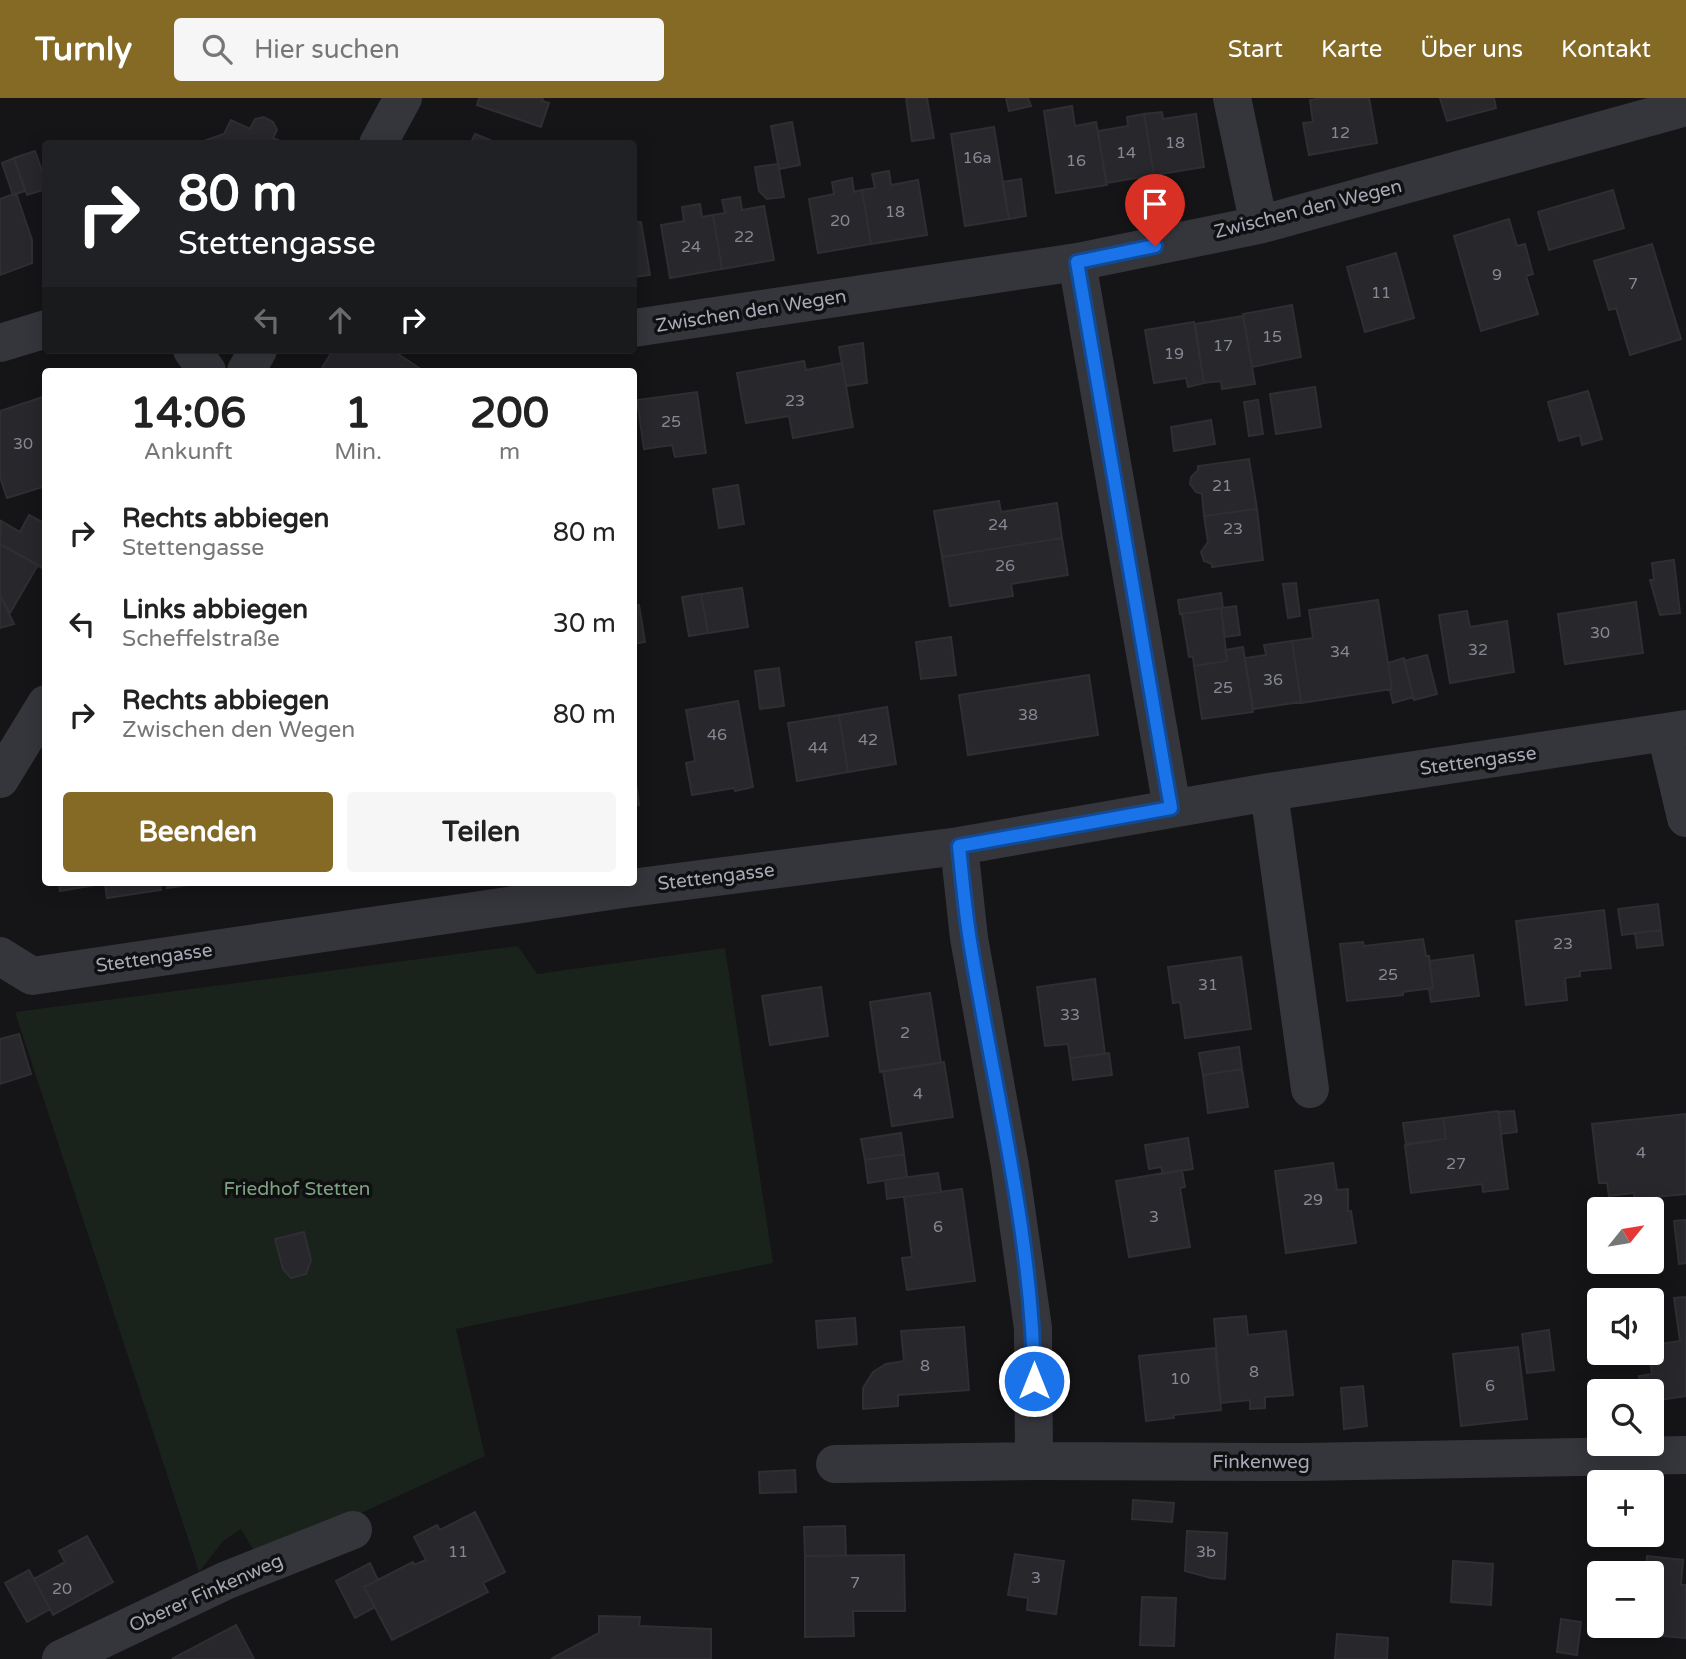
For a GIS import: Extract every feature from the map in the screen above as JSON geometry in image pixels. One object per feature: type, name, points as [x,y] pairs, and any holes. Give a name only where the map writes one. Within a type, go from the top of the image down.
[{"type":"street","points":[[380,140],[403,98]]},
{"type":"street","points":[[1232,98],[1259,225]]},
{"type":"street","name":"Zwischen den Wegen","points":[[637,328],[1077,262],[1259,225],[1686,107]]},
{"type":"street","points":[[1077,262],[1171,808]]},
{"type":"street","points":[[0,343],[42,330]]},
{"type":"street","points":[[0,779],[42,711]]},
{"type":"street","points":[[1676,731],[1686,818]]},
{"type":"street","name":"Stettengasse","points":[[0,956],[33,976],[624,890],[959,846],[1269,792],[1676,731]]},
{"type":"street","points":[[1269,792],[1310,1089]]},
{"type":"street","points":[[959,846],[969,938],[1010,1166],[1033,1328],[1034,1461]]},
{"type":"street","name":"Finkenweg","points":[[835,1464],[1034,1461],[1302,1462],[1686,1455]]},
{"type":"street","name":"Oberer Finkenweg","points":[[61,1659],[227,1580],[353,1530]]},
{"type":"green space","name":"Friedhof Stetten","points":[[518,946],[537,974],[725,948],[773,1263],[456,1329],[485,1456],[259,1560],[241,1529],[223,1541],[199,1572],[15,1012]]},
{"type":"building","points":[[479,98],[543,98],[542,101],[549,103],[541,127],[477,105]]},
{"type":"building","points":[[906,98],[927,98],[934,138],[912,141]]},
{"type":"building","points":[[1006,98],[1028,98],[1031,106],[1009,111]]},
{"type":"building","points":[[1369,98],[1377,143],[1309,155],[1303,123],[1313,122],[1310,100]]},
{"type":"building","points":[[1440,98],[1494,98],[1496,108],[1447,121]]},
{"type":"building","points":[[1072,106],[1075,126],[1096,122],[1107,185],[1056,193],[1044,111]]},
{"type":"building","points":[[1162,112],[1163,119],[1196,114],[1204,167],[1154,175],[1144,114]]},
{"type":"building","points":[[1144,114],[1154,175],[1106,183],[1098,131],[1128,126],[1127,117]]},
{"type":"building","points":[[264,117],[273,122],[277,130],[273,138],[278,140],[207,140],[224,134],[231,120],[250,129],[255,119]]},
{"type":"building","points":[[792,122],[800,165],[779,169],[771,126]]},
{"type":"building","points":[[994,127],[1009,219],[965,226],[951,134]]},
{"type":"building","points":[[475,134],[490,140],[472,140]]},
{"type":"building","points":[[35,151],[42,171],[42,190],[27,195],[14,158]]},
{"type":"building","points":[[14,158],[25,191],[13,195],[2,163]]},
{"type":"building","points":[[778,164],[784,197],[767,199],[759,191],[755,167]]},
{"type":"building","points":[[889,171],[891,185],[918,180],[927,235],[871,244],[862,190],[875,188],[872,174]]},
{"type":"building","points":[[852,178],[854,192],[862,190],[871,244],[818,253],[809,199],[834,194],[832,182]]},
{"type":"building","points":[[1021,179],[1026,216],[1009,219],[1002,182]]},
{"type":"building","points":[[1613,190],[1624,228],[1549,250],[1538,212]]},
{"type":"building","points":[[16,193],[32,240],[32,263],[0,275],[0,199]]},
{"type":"building","points":[[740,197],[742,210],[764,206],[774,260],[722,269],[713,215],[725,213],[722,200]]},
{"type":"building","points":[[700,204],[702,217],[713,215],[722,269],[670,278],[661,225],[684,221],[682,207]]},
{"type":"building","points":[[1509,219],[1517,246],[1525,244],[1533,274],[1526,276],[1538,314],[1481,331],[1454,236]]},
{"type":"building","points":[[637,222],[641,222],[650,275],[637,277]]},
{"type":"building","points":[[1652,244],[1681,339],[1630,355],[1616,308],[1609,310],[1594,261]]},
{"type":"building","points":[[1396,253],[1414,318],[1365,332],[1347,267]]},
{"type":"building","points":[[1292,305],[1301,357],[1252,367],[1243,314]]},
{"type":"building","points":[[1243,316],[1255,384],[1222,389],[1221,381],[1204,383],[1195,324]]},
{"type":"building","points":[[1194,322],[1204,383],[1188,387],[1186,378],[1154,383],[1145,330]]},
{"type":"building","points":[[863,343],[867,383],[846,386],[839,347]]},
{"type":"building","points":[[331,354],[398,354],[419,368],[322,368]]},
{"type":"building","points":[[804,361],[806,370],[842,363],[853,427],[793,438],[789,416],[746,423],[737,373]]},
{"type":"building","points":[[1315,387],[1321,427],[1276,434],[1270,394]]},
{"type":"building","points":[[1588,391],[1602,439],[1582,445],[1580,435],[1559,441],[1548,402]]},
{"type":"building","points":[[697,392],[706,453],[675,457],[672,445],[644,449],[637,400]]},
{"type":"building","points":[[42,397],[42,487],[7,498],[0,477],[0,411]]},
{"type":"building","points":[[1258,400],[1263,434],[1249,436],[1244,402]]},
{"type":"building","points":[[1211,420],[1215,444],[1174,451],[1171,427]]},
{"type":"building","points":[[1249,459],[1257,509],[1204,516],[1202,494],[1196,492],[1190,484],[1198,466]]},
{"type":"building","points":[[738,485],[744,524],[719,528],[713,489]]},
{"type":"building","points":[[999,501],[1001,512],[1057,503],[1062,538],[942,557],[934,511]]},
{"type":"building","points":[[1257,509],[1263,560],[1212,567],[1212,564],[1204,561],[1201,552],[1208,542],[1204,516]]},
{"type":"building","points":[[29,515],[42,522],[42,568],[0,544],[1,521],[20,532]]},
{"type":"building","points":[[1062,538],[1068,575],[1011,584],[1013,596],[950,606],[942,557]]},
{"type":"building","points":[[0,544],[38,565],[10,613],[0,595]]},
{"type":"building","points":[[1674,560],[1680,613],[1660,615],[1650,580],[1654,580],[1652,563]]},
{"type":"building","points":[[1296,583],[1300,616],[1288,618],[1283,584]]},
{"type":"building","points":[[742,588],[748,627],[708,633],[701,594]]},
{"type":"building","points":[[1221,593],[1223,608],[1180,614],[1178,600]]},
{"type":"building","points":[[701,594],[708,633],[689,636],[682,597]]},
{"type":"building","points":[[0,595],[14,624],[0,628]]},
{"type":"building","points":[[1378,600],[1392,689],[1301,703],[1292,641],[1313,638],[1309,610]]},
{"type":"building","points":[[1636,602],[1643,653],[1565,664],[1558,614]]},
{"type":"building","points":[[637,605],[645,642],[637,643]]},
{"type":"building","points":[[1236,606],[1240,635],[1225,637],[1221,608]]},
{"type":"building","points":[[1221,608],[1227,661],[1194,666],[1193,656],[1189,657],[1182,614]]},
{"type":"building","points":[[1467,611],[1470,627],[1507,621],[1514,672],[1450,683],[1439,615]]},
{"type":"building","points":[[951,637],[956,675],[921,679],[916,642]]},
{"type":"building","points":[[1292,641],[1301,702],[1253,709],[1245,658],[1266,655],[1264,645]]},
{"type":"building","points":[[1243,647],[1253,712],[1202,719],[1194,666],[1227,661],[1225,650]]},
{"type":"building","points":[[1427,655],[1437,694],[1414,700],[1404,661]]},
{"type":"building","points":[[1404,658],[1413,697],[1393,703],[1388,663]]},
{"type":"building","points":[[779,668],[784,706],[760,709],[755,671]]},
{"type":"building","points":[[1089,675],[1098,735],[968,755],[959,695]]},
{"type":"building","points":[[738,701],[753,787],[692,795],[686,763],[695,761],[686,710]]},
{"type":"building","points":[[887,707],[896,764],[848,772],[839,715]]},
{"type":"building","points":[[839,715],[848,772],[797,781],[788,723]]},
{"type":"building","points":[[59,886],[89,886],[60,891]]},
{"type":"building","points":[[105,886],[160,886],[161,890],[107,898]]},
{"type":"building","points":[[1658,904],[1661,930],[1622,935],[1618,909]]},
{"type":"building","points":[[1604,910],[1611,968],[1580,971],[1580,976],[1565,978],[1567,1000],[1526,1005],[1516,921]]},
{"type":"building","points":[[1661,930],[1663,945],[1637,948],[1635,933]]},
{"type":"building","points":[[1423,939],[1426,956],[1429,956],[1433,988],[1403,992],[1403,995],[1347,1001],[1340,944],[1363,942],[1364,946]]},
{"type":"building","points":[[1473,955],[1479,996],[1431,1002],[1429,989],[1433,988],[1429,961]]},
{"type":"building","points":[[1241,957],[1251,1029],[1185,1038],[1180,1002],[1173,1003],[1168,967]]},
{"type":"building","points":[[1095,979],[1105,1054],[1070,1058],[1068,1044],[1045,1046],[1037,987]]},
{"type":"building","points":[[821,987],[828,1036],[770,1045],[762,996]]},
{"type":"building","points":[[930,993],[941,1063],[880,1072],[870,1002]]},
{"type":"building","points":[[19,1034],[31,1074],[0,1084],[0,1039]]},
{"type":"building","points":[[1239,1047],[1242,1069],[1203,1075],[1199,1053]]},
{"type":"building","points":[[1109,1053],[1112,1075],[1073,1080],[1070,1058]]},
{"type":"building","points":[[944,1062],[953,1117],[892,1126],[883,1071]]},
{"type":"building","points":[[1242,1069],[1248,1107],[1208,1113],[1203,1075]]},
{"type":"building","points":[[1498,1111],[1508,1189],[1483,1192],[1482,1184],[1411,1193],[1405,1145],[1446,1139],[1443,1118]]},
{"type":"building","points":[[1514,1111],[1517,1132],[1501,1134],[1499,1112]]},
{"type":"building","points":[[1686,1114],[1686,1194],[1634,1197],[1634,1193],[1609,1196],[1607,1183],[1599,1183],[1592,1124]]},
{"type":"building","points":[[1443,1118],[1446,1139],[1406,1144],[1403,1123]]},
{"type":"building","points":[[901,1133],[904,1154],[865,1160],[861,1139]]},
{"type":"building","points":[[1188,1138],[1193,1169],[1163,1174],[1161,1167],[1149,1169],[1145,1145]]},
{"type":"building","points":[[904,1154],[907,1177],[868,1183],[865,1160]]},
{"type":"building","points":[[1333,1163],[1337,1190],[1348,1189],[1348,1211],[1351,1211],[1356,1243],[1286,1253],[1275,1171]]},
{"type":"building","points":[[1182,1170],[1185,1187],[1180,1188],[1190,1247],[1129,1257],[1116,1181]]},
{"type":"building","points":[[938,1173],[941,1192],[887,1199],[885,1180]]},
{"type":"building","points":[[962,1189],[975,1281],[907,1290],[902,1258],[912,1257],[904,1197]]},
{"type":"building","points":[[1686,1220],[1686,1263],[1679,1264],[1674,1221]]},
{"type":"building","points":[[304,1232],[311,1260],[306,1274],[291,1278],[283,1269],[275,1239]]},
{"type":"building","points":[[1686,1297],[1686,1396],[1664,1399],[1664,1379],[1639,1379],[1639,1376],[1652,1374],[1651,1365],[1664,1365],[1664,1343],[1680,1341],[1674,1298]]},
{"type":"building","points":[[1246,1316],[1248,1335],[1286,1331],[1293,1395],[1265,1397],[1265,1408],[1250,1409],[1250,1400],[1221,1403],[1214,1319]]},
{"type":"building","points":[[855,1318],[857,1344],[818,1348],[816,1321]]},
{"type":"building","points":[[964,1327],[969,1390],[898,1395],[898,1406],[863,1409],[863,1388],[873,1372],[886,1364],[904,1361],[901,1331]]},
{"type":"building","points":[[1549,1330],[1554,1370],[1527,1373],[1522,1334]]},
{"type":"building","points":[[1518,1347],[1527,1419],[1461,1426],[1453,1354]]},
{"type":"building","points":[[1215,1348],[1221,1410],[1146,1421],[1139,1356]]},
{"type":"building","points":[[1363,1386],[1367,1426],[1344,1429],[1341,1388]]},
{"type":"building","points":[[795,1470],[796,1492],[760,1493],[759,1472]]},
{"type":"building","points":[[1133,1500],[1174,1503],[1172,1522],[1132,1519]]},
{"type":"building","points":[[475,1512],[505,1572],[483,1583],[488,1592],[392,1640],[364,1587],[413,1562],[414,1565],[426,1560],[414,1537],[437,1525],[440,1530]]},
{"type":"building","points":[[845,1526],[846,1556],[805,1556],[804,1527]]},
{"type":"building","points":[[1187,1531],[1227,1533],[1225,1579],[1185,1571]]},
{"type":"building","points":[[87,1536],[113,1582],[53,1615],[34,1579],[65,1562],[59,1551]]},
{"type":"building","points":[[1015,1554],[1064,1561],[1056,1614],[1027,1610],[1028,1598],[1008,1595]]},
{"type":"building","points":[[904,1555],[905,1611],[853,1611],[854,1636],[805,1637],[805,1556]]},
{"type":"building","points":[[1647,1556],[1683,1560],[1681,1585],[1686,1585],[1686,1638],[1664,1636],[1664,1561],[1647,1561]]},
{"type":"building","points":[[1453,1561],[1493,1564],[1491,1605],[1451,1602]]},
{"type":"building","points":[[370,1563],[378,1580],[364,1587],[375,1607],[355,1618],[336,1581]]},
{"type":"building","points":[[29,1570],[50,1609],[27,1622],[5,1583]]},
{"type":"building","points":[[1142,1597],[1176,1598],[1174,1646],[1140,1645]]},
{"type":"building","points":[[599,1616],[640,1617],[639,1626],[711,1629],[711,1659],[551,1659],[599,1633]]},
{"type":"building","points":[[1561,1619],[1581,1622],[1577,1655],[1557,1652]]},
{"type":"building","points":[[236,1625],[254,1659],[172,1659]]},
{"type":"building","points":[[1337,1634],[1388,1638],[1387,1659],[1335,1659]]},
{"type":"route","points":[[1034,1381],[1033,1328],[1022,1247],[969,938],[959,846],[1171,808],[1077,262],[1155,246]]}]
